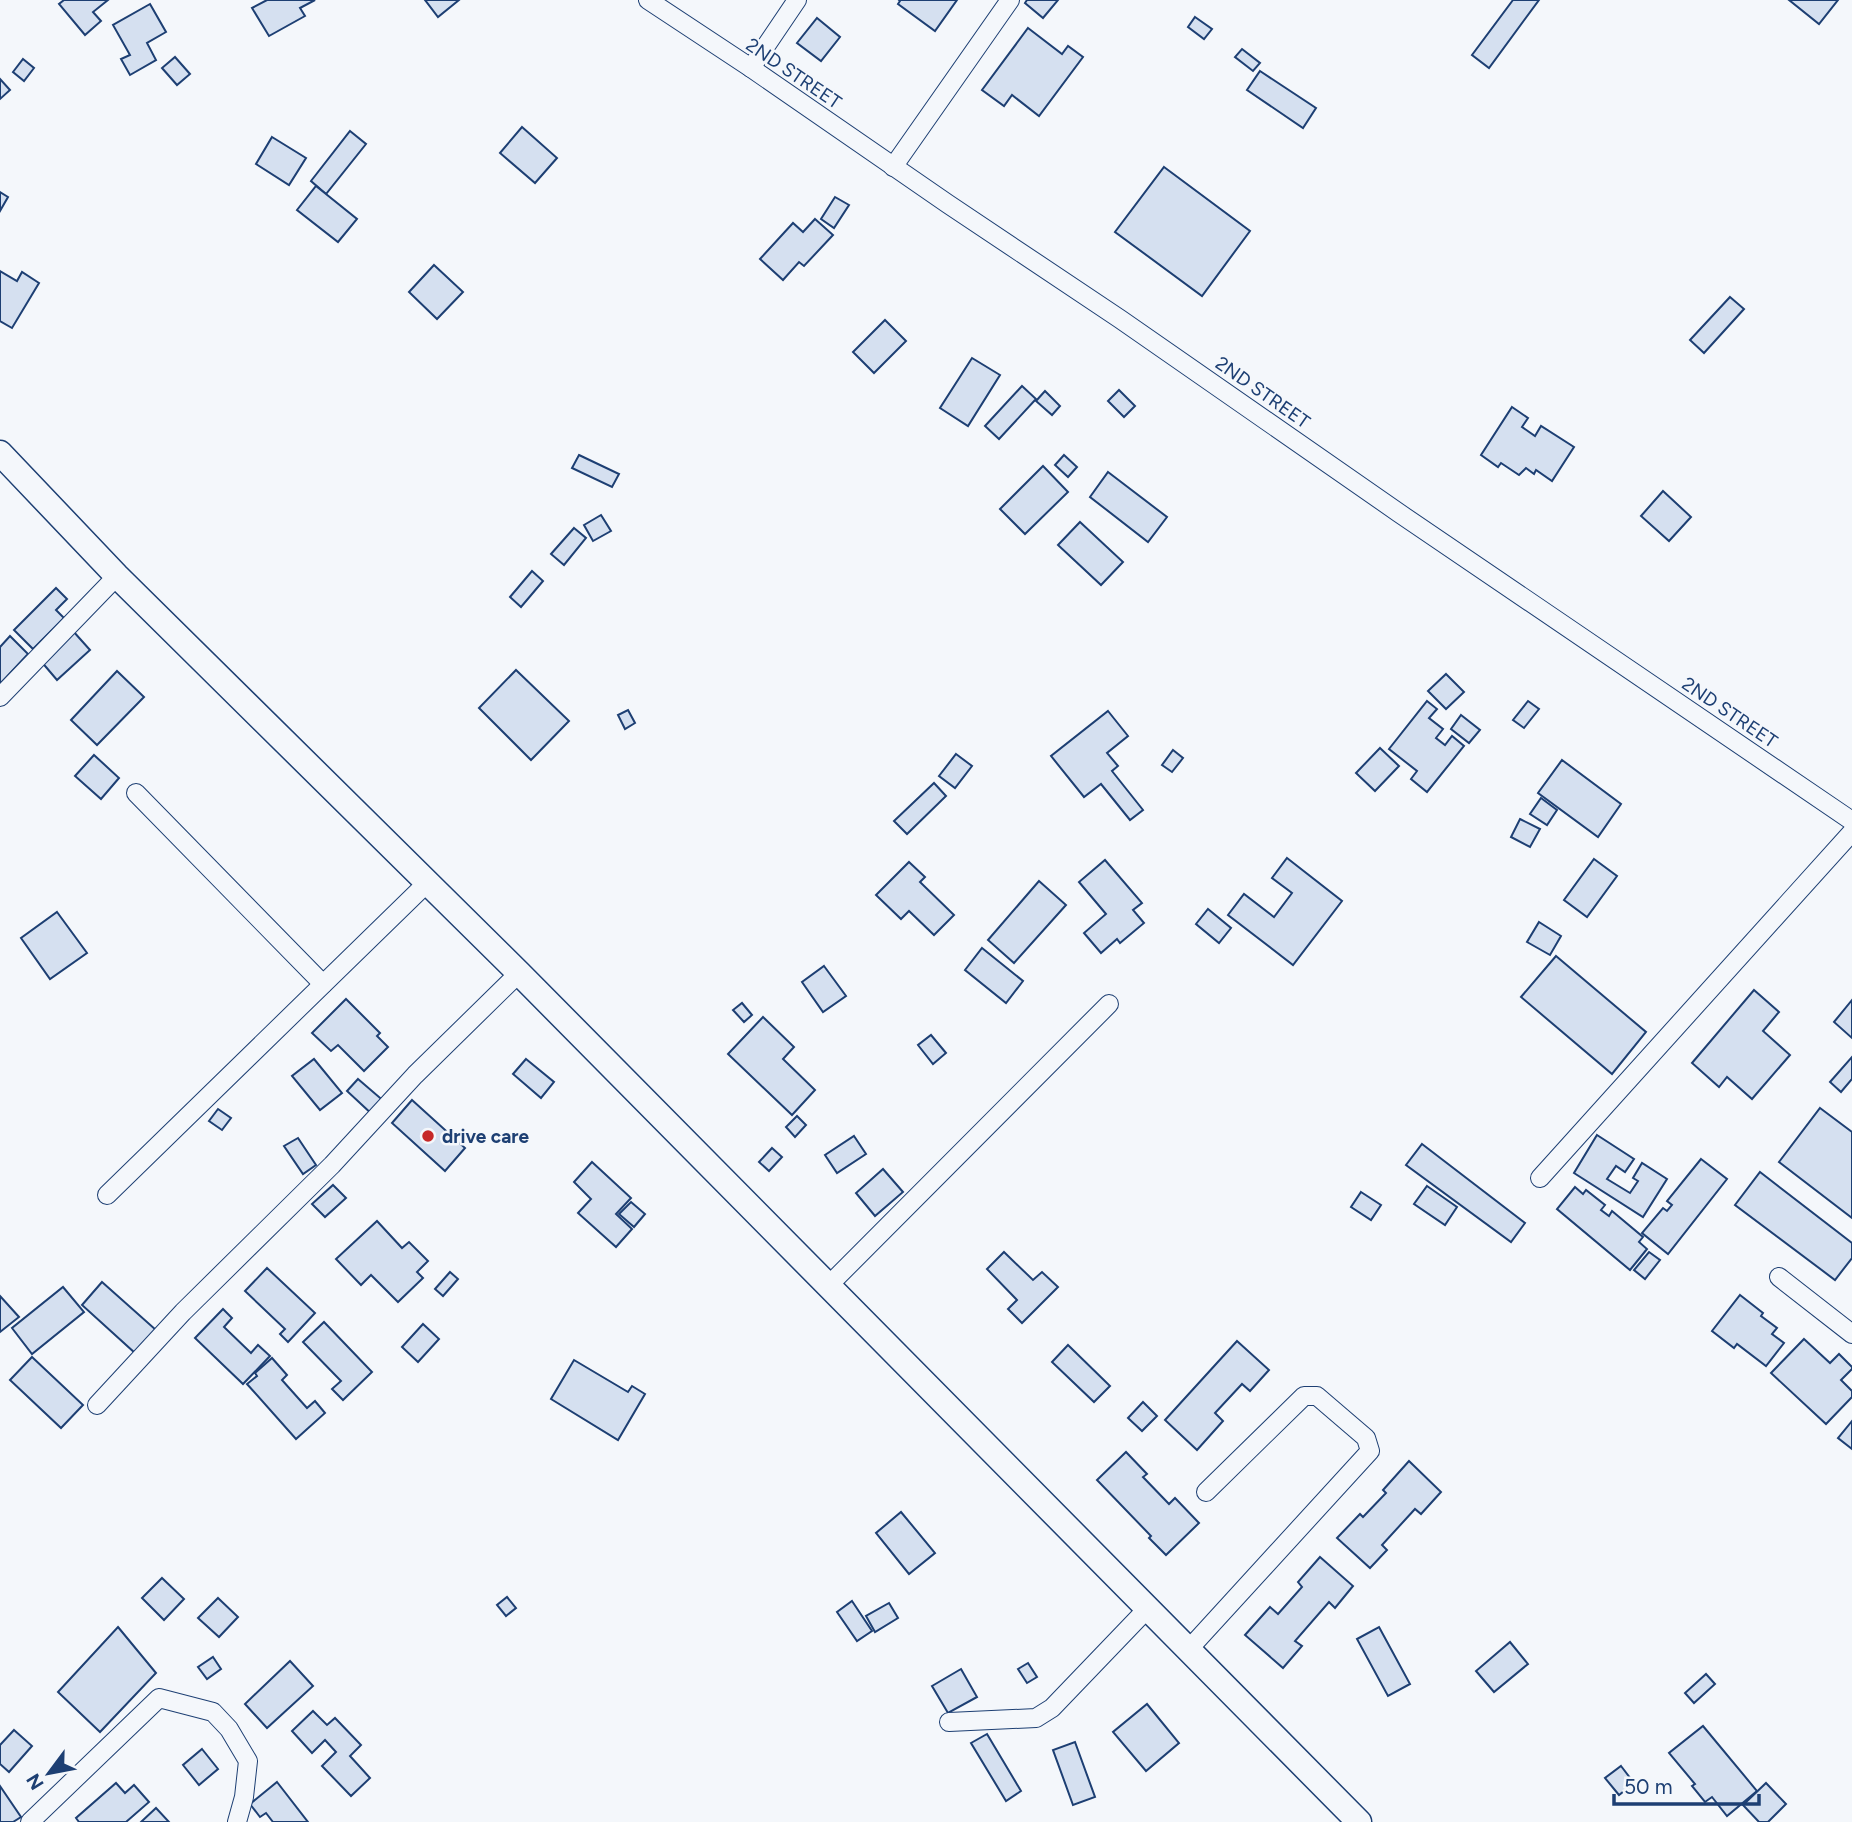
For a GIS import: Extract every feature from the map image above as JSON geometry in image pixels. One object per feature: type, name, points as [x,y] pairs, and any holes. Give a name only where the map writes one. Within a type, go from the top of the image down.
[{"type":"main road","points":[[0,453],[117,576],[519,972],[1359,1822]]},
{"type":"street","name":"2ND STREET","points":[[648,0],[1120,319],[1852,821]]},
{"type":"street","points":[[751,68],[797,0]]},
{"type":"street","points":[[893,167],[1010,0]]},
{"type":"street","points":[[0,697],[117,576]]},
{"type":"street","points":[[136,793],[323,984]]},
{"type":"street","points":[[1540,1178],[1852,832]]},
{"type":"street","points":[[107,1195],[427,883]]},
{"type":"street","points":[[97,1405],[183,1312],[332,1165],[415,1075],[519,972]]},
{"type":"street","points":[[828,1286],[1108,1004]]},
{"type":"street","points":[[1780,1277],[1852,1334]]},
{"type":"street","points":[[1188,1650],[1370,1451],[1366,1438],[1317,1396],[1304,1396],[1206,1492]]},
{"type":"street","points":[[949,1722],[1036,1718],[1052,1708],[1147,1609]]},
{"type":"street","points":[[37,1819],[159,1698],[213,1712],[229,1729],[248,1761],[244,1797],[237,1822]]},
{"type":"building","points":[[64,0],[108,0],[93,12],[101,21],[85,35],[59,4]]},
{"type":"building","points":[[267,0],[315,0],[300,8],[305,16],[269,36],[252,8]]},
{"type":"building","points":[[425,0],[459,0],[438,17]]},
{"type":"building","points":[[899,0],[957,0],[935,31],[898,4]]},
{"type":"building","points":[[1027,0],[1058,0],[1043,18],[1025,3]]},
{"type":"building","points":[[1513,0],[1539,0],[1489,68],[1472,55]]},
{"type":"building","points":[[1789,0],[1838,0],[1819,24]]},
{"type":"building","points":[[150,4],[166,32],[147,43],[156,60],[130,75],[121,59],[130,55],[113,25]]},
{"type":"building","points":[[1195,17],[1212,29],[1204,39],[1188,27]]},
{"type":"building","points":[[817,18],[840,37],[821,61],[797,43]]},
{"type":"building","points":[[1028,28],[1062,54],[1068,46],[1083,57],[1039,116],[1012,95],[1004,106],[982,90]]},
{"type":"building","points":[[1242,49],[1260,63],[1253,71],[1235,57]]},
{"type":"building","points":[[175,57],[190,74],[177,85],[162,68]]},
{"type":"building","points":[[23,59],[34,68],[24,81],[13,72]]},
{"type":"building","points":[[1260,71],[1316,108],[1303,128],[1247,90]]},
{"type":"building","points":[[0,79],[10,90],[0,99]]},
{"type":"building","points":[[522,127],[557,158],[535,183],[500,153]]},
{"type":"building","points":[[350,131],[366,144],[326,194],[311,181]]},
{"type":"building","points":[[272,137],[306,158],[289,185],[256,164]]},
{"type":"building","points":[[1164,167],[1250,231],[1202,296],[1115,232]]},
{"type":"building","points":[[316,186],[357,219],[338,242],[297,210]]},
{"type":"building","points":[[0,192],[8,197],[0,211]]},
{"type":"building","points":[[835,197],[849,205],[834,228],[821,219]]},
{"type":"building","points":[[815,219],[833,235],[804,266],[799,262],[783,280],[760,259],[793,223],[803,232]]},
{"type":"building","points":[[434,265],[463,292],[437,319],[409,292]]},
{"type":"building","points":[[0,271],[17,281],[22,272],[39,283],[12,328],[0,321]]},
{"type":"building","points":[[1730,297],[1744,309],[1704,353],[1690,340]]},
{"type":"building","points":[[885,320],[906,341],[874,373],[853,352]]},
{"type":"building","points":[[972,358],[1000,375],[968,426],[940,408]]},
{"type":"building","points":[[1022,386],[1036,399],[999,439],[985,426]]},
{"type":"building","points":[[1119,390],[1135,406],[1124,417],[1108,401]]},
{"type":"building","points":[[1045,391],[1060,406],[1052,415],[1036,401]]},
{"type":"building","points":[[1512,407],[1528,418],[1522,427],[1535,436],[1541,426],[1574,447],[1552,481],[1536,470],[1534,474],[1526,468],[1519,475],[1501,463],[1498,467],[1481,455]]},
{"type":"building","points":[[579,455],[619,474],[612,487],[572,468]]},
{"type":"building","points":[[1064,455],[1077,467],[1068,477],[1055,465]]},
{"type":"building","points":[[1043,466],[1068,492],[1025,534],[1000,509]]},
{"type":"building","points":[[1108,472],[1167,517],[1148,542],[1090,497]]},
{"type":"building","points":[[1663,491],[1691,517],[1669,541],[1641,516]]},
{"type":"building","points":[[601,515],[611,531],[593,541],[584,525]]},
{"type":"building","points":[[1080,522],[1123,562],[1101,585],[1058,545]]},
{"type":"building","points":[[574,528],[586,538],[564,565],[551,554]]},
{"type":"building","points":[[532,571],[543,581],[521,607],[510,597]]},
{"type":"building","points":[[56,588],[67,599],[56,610],[64,618],[33,649],[14,630]]},
{"type":"building","points":[[73,631],[90,650],[57,680],[40,660]]},
{"type":"building","points":[[10,636],[28,654],[0,684],[0,647]]},
{"type":"building","points":[[516,670],[569,721],[531,760],[479,708]]},
{"type":"building","points":[[117,671],[144,697],[97,745],[71,720]]},
{"type":"building","points":[[1446,674],[1464,692],[1446,709],[1428,691]]},
{"type":"building","points":[[1427,701],[1437,709],[1429,718],[1443,729],[1436,738],[1445,745],[1452,736],[1464,746],[1427,792],[1411,779],[1417,771],[1389,749]]},
{"type":"building","points":[[1528,701],[1539,709],[1524,728],[1513,720]]},
{"type":"building","points":[[628,710],[635,723],[625,729],[618,715]]},
{"type":"building","points":[[1108,711],[1128,736],[1107,753],[1118,766],[1112,771],[1143,810],[1130,820],[1101,784],[1084,797],[1051,756]]},
{"type":"building","points":[[1461,715],[1480,730],[1469,743],[1451,729]]},
{"type":"building","points":[[1380,748],[1399,766],[1375,791],[1356,773]]},
{"type":"building","points":[[1173,750],[1183,758],[1172,772],[1162,765]]},
{"type":"building","points":[[956,754],[972,766],[955,788],[939,776]]},
{"type":"building","points":[[94,755],[119,778],[101,799],[75,776]]},
{"type":"building","points":[[1562,760],[1621,804],[1598,837],[1538,793]]},
{"type":"building","points":[[934,783],[946,796],[907,834],[894,821]]},
{"type":"building","points":[[1541,798],[1557,810],[1547,825],[1530,814]]},
{"type":"building","points":[[1520,819],[1540,829],[1530,847],[1511,837]]},
{"type":"building","points":[[1287,858],[1342,901],[1293,965],[1228,915],[1244,894],[1274,917],[1292,893],[1272,878]]},
{"type":"building","points":[[1594,859],[1617,876],[1587,917],[1564,900]]},
{"type":"building","points":[[1105,860],[1142,903],[1133,910],[1144,923],[1120,943],[1117,939],[1101,953],[1084,933],[1106,914],[1079,882]]},
{"type":"building","points":[[909,862],[925,877],[920,882],[954,915],[934,935],[909,911],[901,919],[876,895]]},
{"type":"building","points":[[1039,881],[1066,905],[1014,963],[988,940]]},
{"type":"building","points":[[1208,909],[1231,928],[1219,943],[1196,924]]},
{"type":"building","points":[[57,912],[87,953],[50,979],[21,938]]},
{"type":"building","points":[[1539,922],[1561,936],[1550,955],[1527,942]]},
{"type":"building","points":[[982,948],[1023,981],[1006,1003],[965,970]]},
{"type":"building","points":[[1556,956],[1646,1032],[1612,1074],[1521,997]]},
{"type":"building","points":[[824,966],[846,996],[823,1012],[802,982]]},
{"type":"building","points":[[1754,990],[1779,1012],[1763,1031],[1790,1055],[1752,1099],[1727,1077],[1719,1087],[1692,1063]]},
{"type":"building","points":[[346,999],[380,1033],[377,1036],[388,1047],[364,1071],[338,1045],[331,1051],[312,1033]]},
{"type":"building","points":[[1852,1000],[1852,1038],[1834,1022]]},
{"type":"building","points":[[742,1003],[752,1015],[744,1022],[733,1010]]},
{"type":"building","points":[[763,1017],[794,1047],[783,1059],[815,1090],[792,1115],[728,1054]]},
{"type":"building","points":[[931,1035],[946,1053],[933,1064],[918,1045]]},
{"type":"building","points":[[1852,1057],[1852,1079],[1841,1092],[1830,1082]]},
{"type":"building","points":[[314,1059],[342,1093],[320,1110],[292,1076]]},
{"type":"building","points":[[526,1059],[554,1082],[541,1098],[513,1074]]},
{"type":"building","points":[[358,1079],[386,1103],[374,1116],[347,1091]]},
{"type":"building","name":"drive care","points":[[412,1100],[465,1148],[445,1171],[392,1123]]},
{"type":"building","points":[[1820,1108],[1852,1132],[1852,1218],[1779,1162]]},
{"type":"building","points":[[218,1109],[231,1118],[222,1130],[209,1121]]},
{"type":"building","points":[[797,1116],[806,1125],[795,1137],[786,1127]]},
{"type":"building","points":[[1597,1135],[1634,1159],[1625,1172],[1616,1166],[1607,1179],[1630,1193],[1638,1181],[1633,1178],[1642,1163],[1667,1179],[1643,1217],[1574,1173]]},
{"type":"building","points":[[854,1136],[866,1154],[837,1173],[825,1155]]},
{"type":"building","points":[[298,1138],[316,1165],[303,1174],[284,1146]]},
{"type":"building","points":[[1422,1144],[1525,1223],[1511,1242],[1406,1165]]},
{"type":"building","points":[[772,1148],[782,1157],[769,1171],[759,1162]]},
{"type":"building","points":[[1701,1159],[1727,1179],[1668,1254],[1642,1233],[1663,1208],[1667,1211],[1672,1205],[1667,1201]]},
{"type":"building","points":[[592,1162],[631,1198],[616,1214],[632,1229],[616,1247],[578,1213],[591,1199],[574,1182]]},
{"type":"building","points":[[883,1169],[903,1192],[875,1216],[856,1193]]},
{"type":"building","points":[[1760,1172],[1852,1243],[1852,1258],[1835,1280],[1735,1205]]},
{"type":"building","points":[[333,1185],[346,1198],[325,1217],[312,1204]]},
{"type":"building","points":[[1427,1186],[1457,1207],[1445,1225],[1414,1204]]},
{"type":"building","points":[[1575,1187],[1583,1194],[1586,1190],[1605,1205],[1601,1210],[1609,1216],[1612,1211],[1643,1237],[1639,1242],[1647,1249],[1630,1270],[1557,1209]]},
{"type":"building","points":[[1361,1192],[1381,1205],[1371,1220],[1351,1207]]},
{"type":"building","points":[[631,1202],[645,1214],[634,1227],[619,1214]]},
{"type":"building","points":[[377,1221],[402,1248],[409,1242],[428,1261],[417,1272],[423,1278],[398,1302],[371,1275],[361,1285],[336,1259]]},
{"type":"building","points":[[1004,1252],[1033,1280],[1042,1272],[1058,1287],[1022,1323],[1008,1309],[1017,1300],[987,1269]]},
{"type":"building","points":[[1649,1252],[1660,1260],[1645,1279],[1634,1270]]},
{"type":"building","points":[[267,1268],[315,1313],[288,1342],[280,1334],[285,1329],[245,1291]]},
{"type":"building","points":[[450,1272],[458,1279],[443,1296],[435,1289]]},
{"type":"building","points":[[102,1282],[156,1330],[135,1353],[82,1305]]},
{"type":"building","points":[[63,1287],[84,1312],[32,1354],[12,1328]]},
{"type":"building","points":[[1740,1295],[1777,1328],[1772,1334],[1784,1343],[1766,1366],[1737,1344],[1734,1348],[1712,1331]]},
{"type":"building","points":[[0,1296],[19,1317],[0,1332]]},
{"type":"building","points":[[223,1309],[232,1318],[224,1327],[251,1353],[258,1345],[270,1356],[243,1384],[195,1338]]},
{"type":"building","points":[[324,1322],[372,1372],[343,1400],[332,1389],[341,1381],[303,1342]]},
{"type":"building","points":[[423,1324],[439,1339],[418,1362],[402,1347]]},
{"type":"building","points":[[1804,1339],[1830,1363],[1839,1354],[1852,1367],[1841,1380],[1852,1391],[1852,1397],[1826,1424],[1771,1373]]},
{"type":"building","points":[[1237,1341],[1269,1370],[1250,1391],[1242,1384],[1215,1413],[1223,1421],[1197,1450],[1165,1420]]},
{"type":"building","points":[[1068,1345],[1110,1386],[1094,1402],[1052,1362]]},
{"type":"building","points":[[32,1357],[83,1405],[61,1428],[10,1380]]},
{"type":"building","points":[[272,1358],[287,1375],[282,1380],[307,1408],[315,1401],[325,1413],[296,1439],[247,1384]]},
{"type":"building","points":[[574,1360],[628,1392],[632,1386],[645,1394],[618,1440],[551,1399]]},
{"type":"building","points":[[1143,1402],[1157,1416],[1142,1431],[1128,1418]]},
{"type":"building","points":[[1852,1421],[1852,1449],[1838,1438]]},
{"type":"building","points":[[1126,1452],[1147,1474],[1143,1477],[1169,1504],[1175,1498],[1199,1523],[1166,1555],[1097,1480]]},
{"type":"building","points":[[1409,1461],[1441,1492],[1421,1514],[1415,1509],[1382,1545],[1387,1550],[1370,1568],[1337,1538],[1360,1514],[1363,1517],[1386,1493],[1383,1490]]},
{"type":"building","points":[[901,1512],[935,1553],[909,1574],[876,1533]]},
{"type":"building","points":[[1320,1557],[1353,1586],[1335,1608],[1329,1602],[1295,1641],[1302,1646],[1283,1668],[1245,1635],[1270,1607],[1278,1614],[1302,1587],[1298,1582]]},
{"type":"building","points":[[162,1578],[184,1599],[164,1620],[142,1598]]},
{"type":"building","points":[[507,1597],[516,1608],[506,1616],[497,1605]]},
{"type":"building","points":[[218,1598],[238,1617],[219,1637],[198,1618]]},
{"type":"building","points":[[852,1601],[872,1631],[857,1641],[837,1612]]},
{"type":"building","points":[[889,1603],[898,1618],[875,1632],[866,1616]]},
{"type":"building","points":[[118,1627],[156,1673],[100,1732],[58,1692]]},
{"type":"building","points":[[1379,1627],[1410,1684],[1388,1696],[1357,1639]]},
{"type":"building","points":[[1510,1642],[1528,1664],[1494,1692],[1476,1671]]},
{"type":"building","points":[[213,1657],[221,1669],[207,1679],[198,1667]]},
{"type":"building","points":[[290,1661],[313,1686],[267,1728],[245,1704]]},
{"type":"building","points":[[1028,1663],[1037,1677],[1027,1683],[1018,1669]]},
{"type":"building","points":[[961,1669],[977,1697],[948,1713],[932,1686]]},
{"type":"building","points":[[1706,1674],[1715,1684],[1694,1703],[1685,1693]]},
{"type":"building","points":[[1147,1704],[1179,1743],[1146,1771],[1113,1732]]},
{"type":"building","points":[[313,1711],[327,1725],[335,1718],[361,1745],[350,1756],[370,1778],[351,1796],[322,1766],[336,1752],[325,1740],[312,1753],[292,1731]]},
{"type":"building","points":[[1703,1726],[1757,1791],[1727,1816],[1712,1797],[1705,1802],[1692,1786],[1695,1784],[1669,1753]]},
{"type":"building","points":[[14,1730],[32,1746],[9,1772],[0,1764],[0,1745]]},
{"type":"building","points":[[987,1734],[1021,1791],[1006,1801],[971,1743]]},
{"type":"building","points":[[1075,1742],[1095,1797],[1073,1805],[1053,1750]]},
{"type":"building","points":[[202,1749],[218,1769],[199,1785],[183,1765]]},
{"type":"building","points":[[1621,1766],[1634,1783],[1619,1795],[1605,1778]]},
{"type":"building","points":[[277,1782],[308,1822],[273,1822],[266,1813],[260,1817],[250,1804]]},
{"type":"building","points":[[116,1783],[125,1793],[134,1785],[149,1802],[126,1822],[79,1822],[76,1818]]},
{"type":"building","points":[[1766,1783],[1786,1804],[1768,1822],[1759,1822],[1743,1805]]},
{"type":"building","points":[[0,1786],[21,1817],[13,1822],[0,1822]]},
{"type":"building","points":[[156,1808],[169,1822],[141,1822]]},
{"type":"place","name":"drive care","points":[[428,1136]]}]
